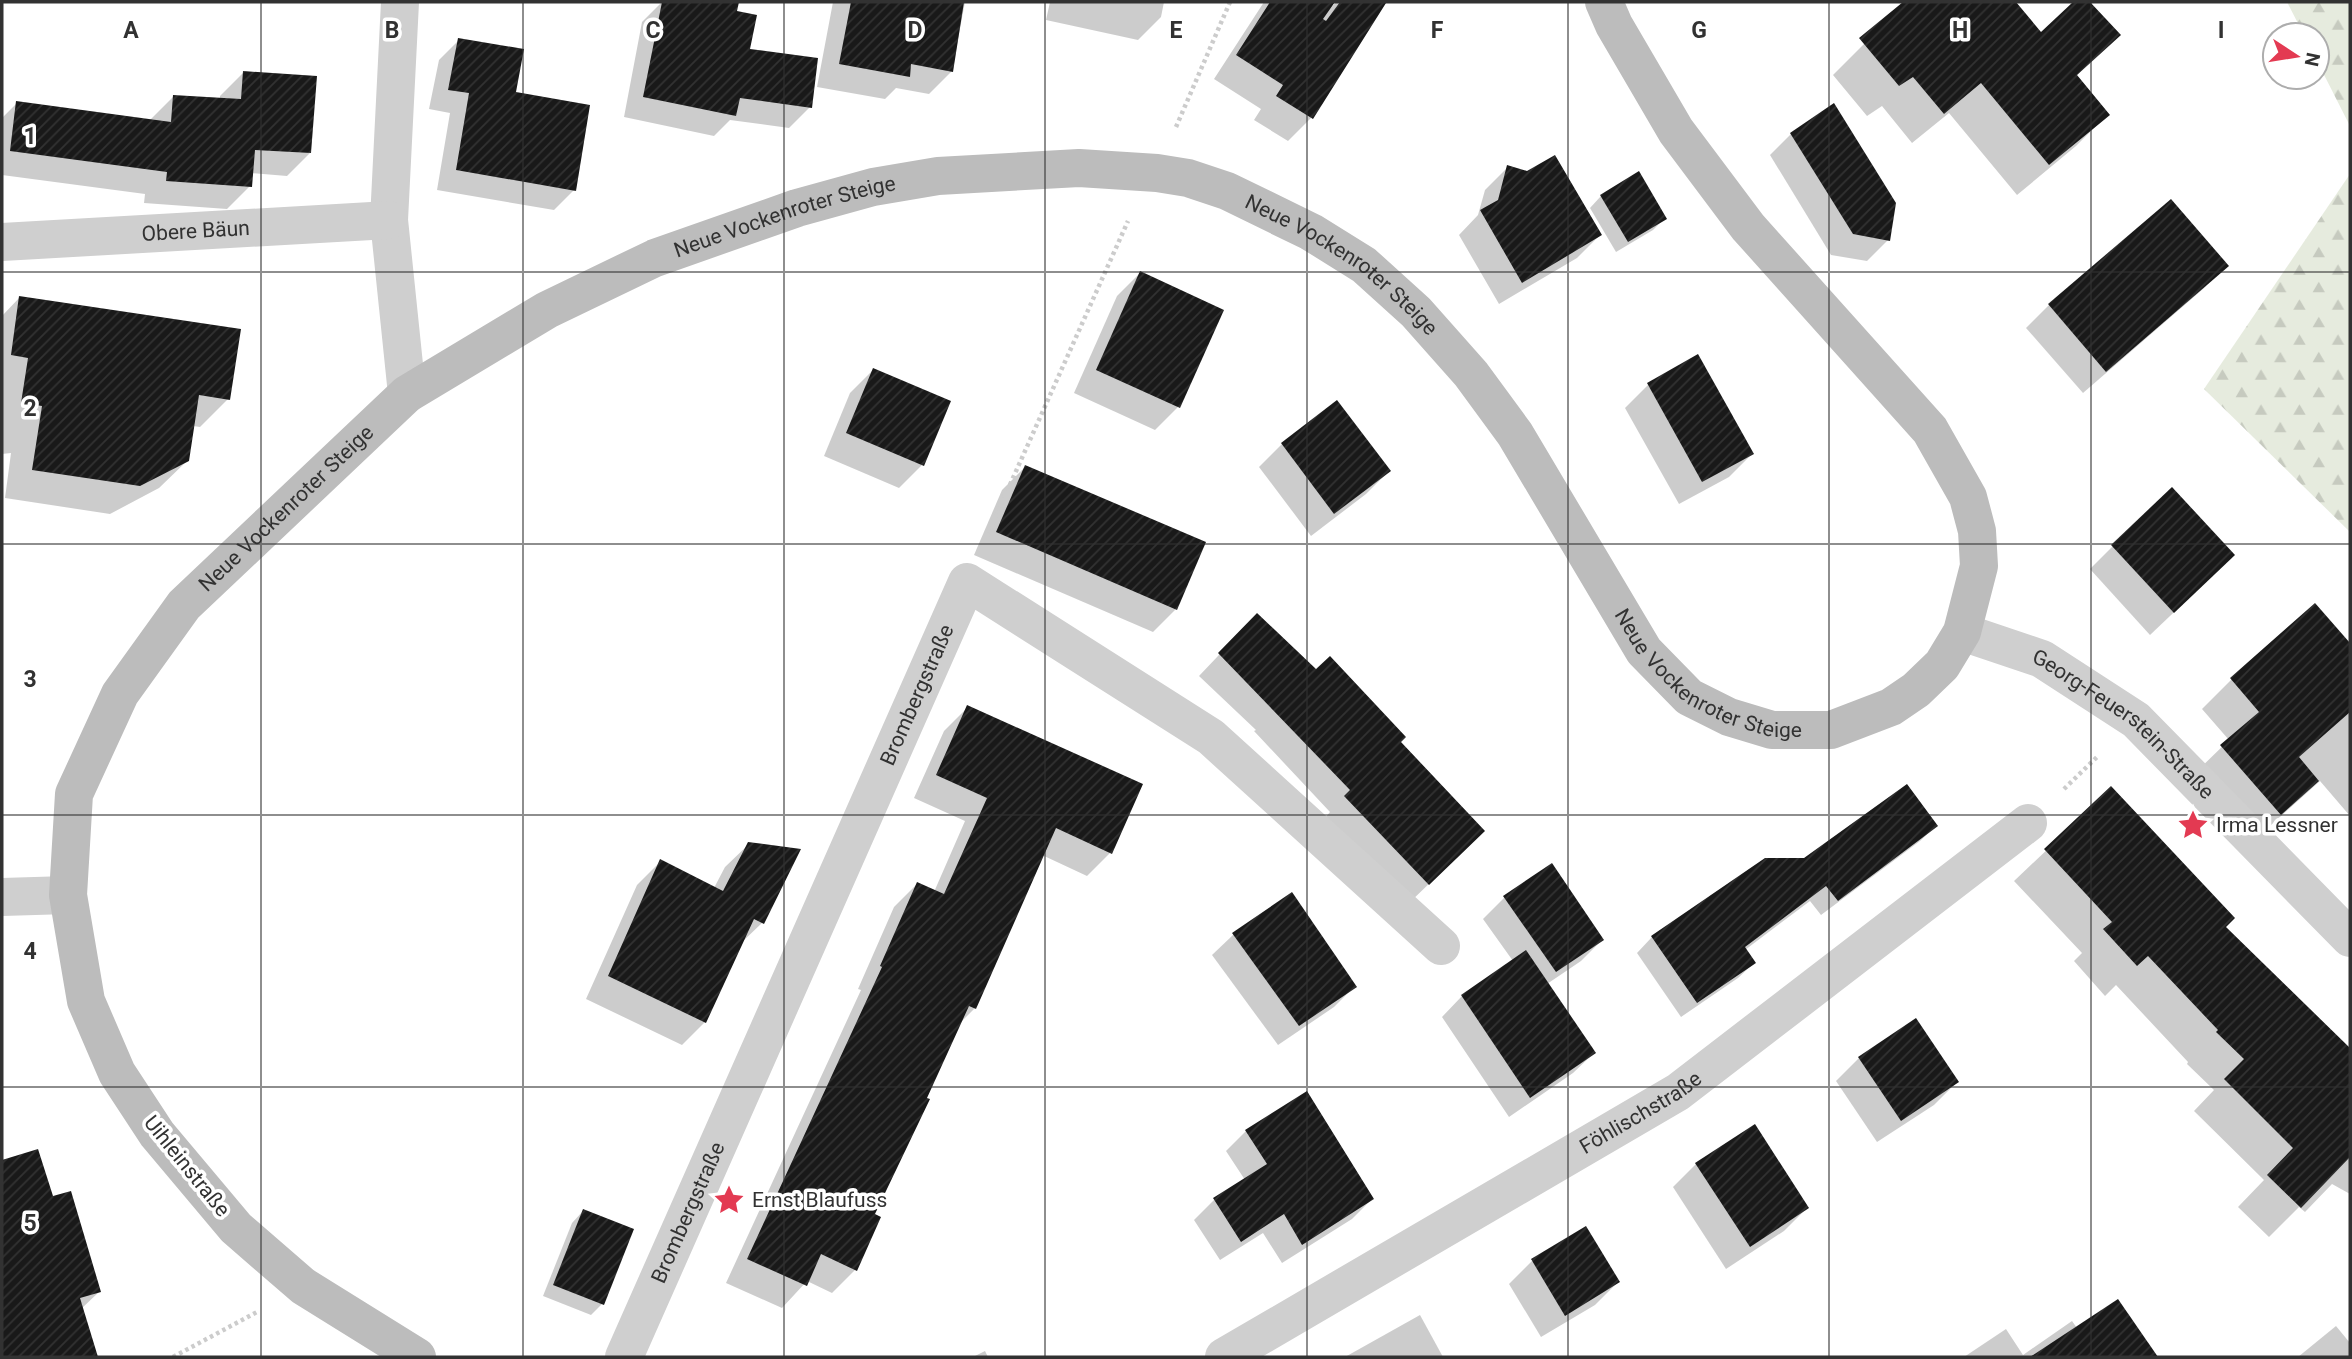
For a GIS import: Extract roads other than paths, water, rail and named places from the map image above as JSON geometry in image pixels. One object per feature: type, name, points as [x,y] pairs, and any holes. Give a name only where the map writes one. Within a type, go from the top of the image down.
[{"type":"main road","name":"Neue Vockenroter Steige","points":[[68,895],[74,794],[120,694],[184,605],[407,394],[547,310],[655,258],[797,208],[873,187],[938,176],[1079,168],[1157,173],[1188,178],[1227,191],[1311,232],[1364,265],[1416,312],[1471,374],[1515,435],[1644,652],[1689,697],[1728,717],[1772,730],[1830,730],[1891,707],[1916,690],[1942,665],[1962,632],[1979,566],[1978,531],[1968,497],[1930,430],[1748,226],[1676,131],[1604,2]]},
{"type":"main road","name":"Uihleinstraße","points":[[68,895],[86,1001],[117,1073],[157,1134],[236,1228],[303,1286],[417,1357]]},
{"type":"street","points":[[400,2],[389,219],[407,394]]},
{"type":"street","name":"Obere Bäun","points":[[2,242],[389,219]]},
{"type":"street","name":"Brombergstraße","points":[[624,1357],[967,582],[1211,737],[1441,946]]},
{"type":"street","name":"Georg-Feuerstein-Straße","points":[[1962,632],[2042,659],[2136,720],[2350,938]]},
{"type":"street","name":"Föhlischstraße","points":[[1224,1357],[1678,1092],[2028,823]]},
{"type":"street","points":[[2,897],[68,895]]},
{"type":"place","name":"Irma Lessner","points":[[2193,825]]},
{"type":"place","name":"Ernst Blaufuss","points":[[729,1200]]}]
